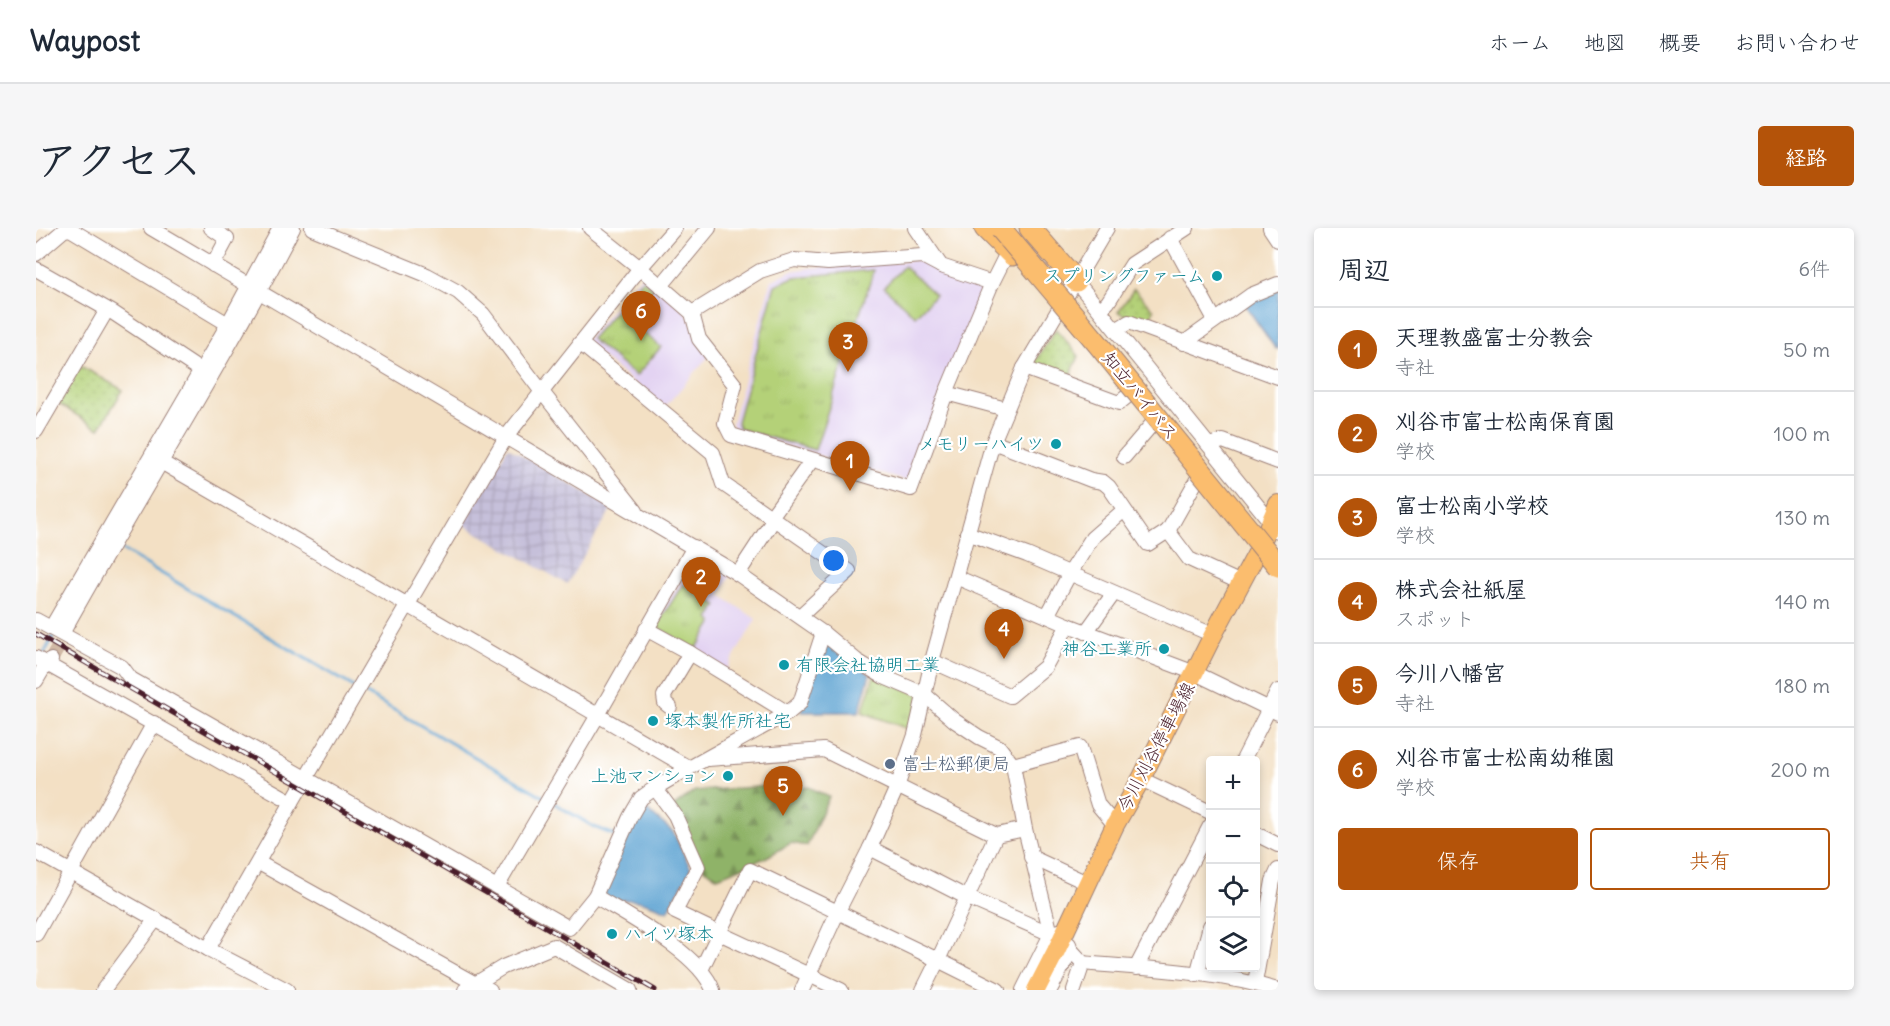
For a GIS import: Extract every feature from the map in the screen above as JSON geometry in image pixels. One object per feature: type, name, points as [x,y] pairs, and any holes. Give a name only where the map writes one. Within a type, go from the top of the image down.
[{"type":"highway","points":[[985,228],[1060,309]]},
{"type":"highway","name":"知立バイパス","points":[[1000,228],[1090,334],[1278,566]]},
{"type":"highway","name":"知立バイパス","points":[[1017,228],[1093,317],[1268,548]]},
{"type":"highway","points":[[1030,228],[1076,281]]},
{"type":"main road","name":"今川刈谷停車場線","points":[[1036,990],[1115,825],[1142,778],[1213,635],[1241,583],[1268,548],[1278,504]]},
{"type":"street","points":[[151,228],[738,574],[800,616],[857,661],[884,677],[924,694],[955,721],[999,747],[1013,765],[1031,857],[1061,941],[1051,990]]},
{"type":"street","points":[[211,228],[227,239],[213,265]]},
{"type":"street","points":[[51,628],[228,324],[254,290],[280,228]]},
{"type":"street","points":[[65,635],[64,630],[161,462],[254,290],[293,228]]},
{"type":"street","points":[[312,228],[427,275],[458,292],[483,314],[641,517]]},
{"type":"street","points":[[590,228],[692,313],[699,339],[735,385],[725,423],[731,435],[911,489],[946,393],[992,283],[1008,251]]},
{"type":"street","points":[[208,949],[506,437],[640,268],[675,228]]},
{"type":"street","points":[[661,286],[709,228]]},
{"type":"street","points":[[915,228],[941,266]]},
{"type":"street","points":[[802,990],[897,787],[915,735],[932,661],[993,442],[1006,409],[1024,368],[1107,228]]},
{"type":"street","points":[[1100,310],[1108,302],[1132,264],[1187,228]]},
{"type":"street","points":[[1270,228],[1278,240]]},
{"type":"street","points":[[36,254],[64,230],[70,229],[228,324]]},
{"type":"street","points":[[1170,238],[1215,320]]},
{"type":"street","points":[[692,313],[760,271],[794,260],[828,263],[922,256],[941,266],[992,283]]},
{"type":"street","points":[[36,269],[107,310],[201,371]]},
{"type":"street","points":[[1076,281],[1274,526]]},
{"type":"street","points":[[1184,343],[1251,295],[1278,284]]},
{"type":"street","points":[[1060,309],[1199,476],[1268,548],[1278,575]]},
{"type":"street","points":[[36,431],[107,310]]},
{"type":"street","points":[[1116,330],[1129,322],[1278,377]]},
{"type":"street","points":[[580,343],[713,453],[723,484],[849,571],[800,616]]},
{"type":"street","points":[[1024,368],[1119,403],[1128,391]]},
{"type":"street","points":[[946,393],[1006,409]]},
{"type":"street","points":[[1124,457],[1153,423]]},
{"type":"street","points":[[1209,445],[1222,441],[1278,462]]},
{"type":"street","points":[[993,442],[1091,480],[1103,482],[1109,487],[1148,544],[1168,531],[1199,476]]},
{"type":"street","points":[[738,574],[772,518],[812,460]]},
{"type":"street","points":[[161,462],[689,768]]},
{"type":"street","points":[[1047,616],[1092,538],[1124,510]]},
{"type":"street","points":[[1168,531],[1189,559],[1241,583]]},
{"type":"street","points":[[967,533],[1070,573],[1213,635]]},
{"type":"street","points":[[497,887],[694,548]]},
{"type":"street","points":[[956,577],[1068,625],[1195,673],[1273,711]]},
{"type":"street","points":[[1086,632],[1114,592]]},
{"type":"street","points":[[36,620],[122,667],[131,678],[568,928],[596,896],[630,817],[641,798],[689,768],[788,713],[800,703],[823,633]]},
{"type":"street","points":[[932,661],[1010,696],[1045,668],[1068,625]]},
{"type":"street","points":[[646,629],[788,713]]},
{"type":"street","points":[[670,707],[665,703],[664,696],[690,653]]},
{"type":"street","points":[[36,681],[44,661],[292,802]]},
{"type":"street","points":[[1245,756],[1273,711],[1278,691]]},
{"type":"street","points":[[36,934],[154,723]]},
{"type":"street","points":[[1013,765],[1080,747],[1098,805],[1115,825]]},
{"type":"street","points":[[703,760],[824,750],[996,835],[1024,829]]},
{"type":"street","points":[[1142,778],[1206,810]]},
{"type":"street","points":[[655,788],[675,815],[698,867],[675,912],[841,990]]},
{"type":"street","points":[[1136,968],[1206,834]]},
{"type":"street","points":[[923,990],[996,835]]},
{"type":"street","points":[[1260,836],[1278,845]]},
{"type":"street","points":[[870,848],[966,897],[1061,941],[1083,963],[1255,983],[1277,990]]},
{"type":"street","points":[[36,852],[208,949],[287,990]]},
{"type":"street","points":[[1031,857],[1088,883]]},
{"type":"street","points":[[259,863],[470,986],[490,990]]},
{"type":"street","points":[[701,970],[750,870],[998,990]]},
{"type":"street","points":[[1255,983],[1273,881],[1278,870]]},
{"type":"street","points":[[596,896],[673,944],[701,970],[713,990]]},
{"type":"street","points":[[103,990],[156,919]]},
{"type":"street","points":[[1023,990],[1061,941]]},
{"type":"street","points":[[1197,975],[1206,941]]},
{"type":"street","points":[[470,986],[503,967],[554,946],[630,990]]},
{"type":"street","points":[[1074,990],[1083,963]]},
{"type":"shaded area","points":[[920,260],[987,288],[910,482],[735,431],[732,423],[771,281],[790,271],[811,268]]},
{"type":"shaded area","points":[[643,274],[686,312],[709,356],[664,408],[584,342]]},
{"type":"shaded area","points":[[508,447],[612,508],[567,584],[462,524]]},
{"type":"shaded area","points":[[696,557],[730,576],[720,595],[756,619],[726,671],[651,627]]},
{"type":"green space","points":[[904,266],[935,295],[915,316],[884,287]]},
{"type":"green space","points":[[874,270],[815,450],[740,429],[737,422],[775,285],[794,277]]},
{"type":"green space","points":[[643,279],[653,288],[628,320],[661,347],[636,376],[591,339]]},
{"type":"green space","points":[[1134,289],[1154,310],[1147,324],[1118,312]]},
{"type":"green space","points":[[1056,329],[1079,356],[1069,378],[1033,365]]},
{"type":"green space","points":[[77,364],[123,390],[99,429],[54,401]]},
{"type":"green space","points":[[683,584],[717,605],[709,619],[713,622],[696,649],[656,627]]},
{"type":"green space","points":[[874,676],[920,695],[911,730],[862,712]]},
{"type":"green space","points":[[770,786],[775,790],[809,787],[829,797],[807,846],[791,843],[765,858],[718,877],[701,867],[673,807],[695,791]]},
{"type":"water","points":[[1278,289],[1278,349],[1275,348],[1245,305]]},
{"type":"water","points":[[827,642],[870,674],[859,712],[801,712]]},
{"type":"water","points":[[642,806],[673,832],[691,869],[668,911],[639,901],[609,902],[602,891]]},
{"type":"waterway","points":[[117,547],[354,687]]},
{"type":"waterway","points":[[43,656],[54,635]]},
{"type":"waterway","points":[[363,692],[544,797]]},
{"type":"waterway","points":[[552,802],[594,827],[617,836]]},
{"type":"tunnel","points":[[51,660],[65,635]]},
{"type":"railway","points":[[36,634],[655,990]]},
{"type":"place","name":"スプリングファーム","points":[[1217,276]]},
{"type":"place","name":"刈谷市富士松南幼稚園","points":[[641,341]]},
{"type":"place","name":"富士松南小学校","points":[[848,372]]},
{"type":"place","name":"メモリーハイツ","points":[[1056,444]]},
{"type":"place","name":"天理教盛富士分教会","points":[[850,491]]},
{"type":"place","name":"刈谷市富士松南保育園","points":[[701,607]]},
{"type":"place","name":"神谷工業所","points":[[1164,649]]},
{"type":"place","name":"株式会社紙屋","points":[[1004,659]]},
{"type":"place","name":"有限会社協明工業","points":[[784,665]]},
{"type":"place","name":"塚本製作所社宅","points":[[653,721]]},
{"type":"place","name":"富士松郵便局","points":[[890,764]]},
{"type":"place","name":"上池マンション","points":[[728,776]]},
{"type":"place","name":"今川八幡宮","points":[[783,816]]},
{"type":"place","name":"ハイツ塚本","points":[[612,934]]}]
